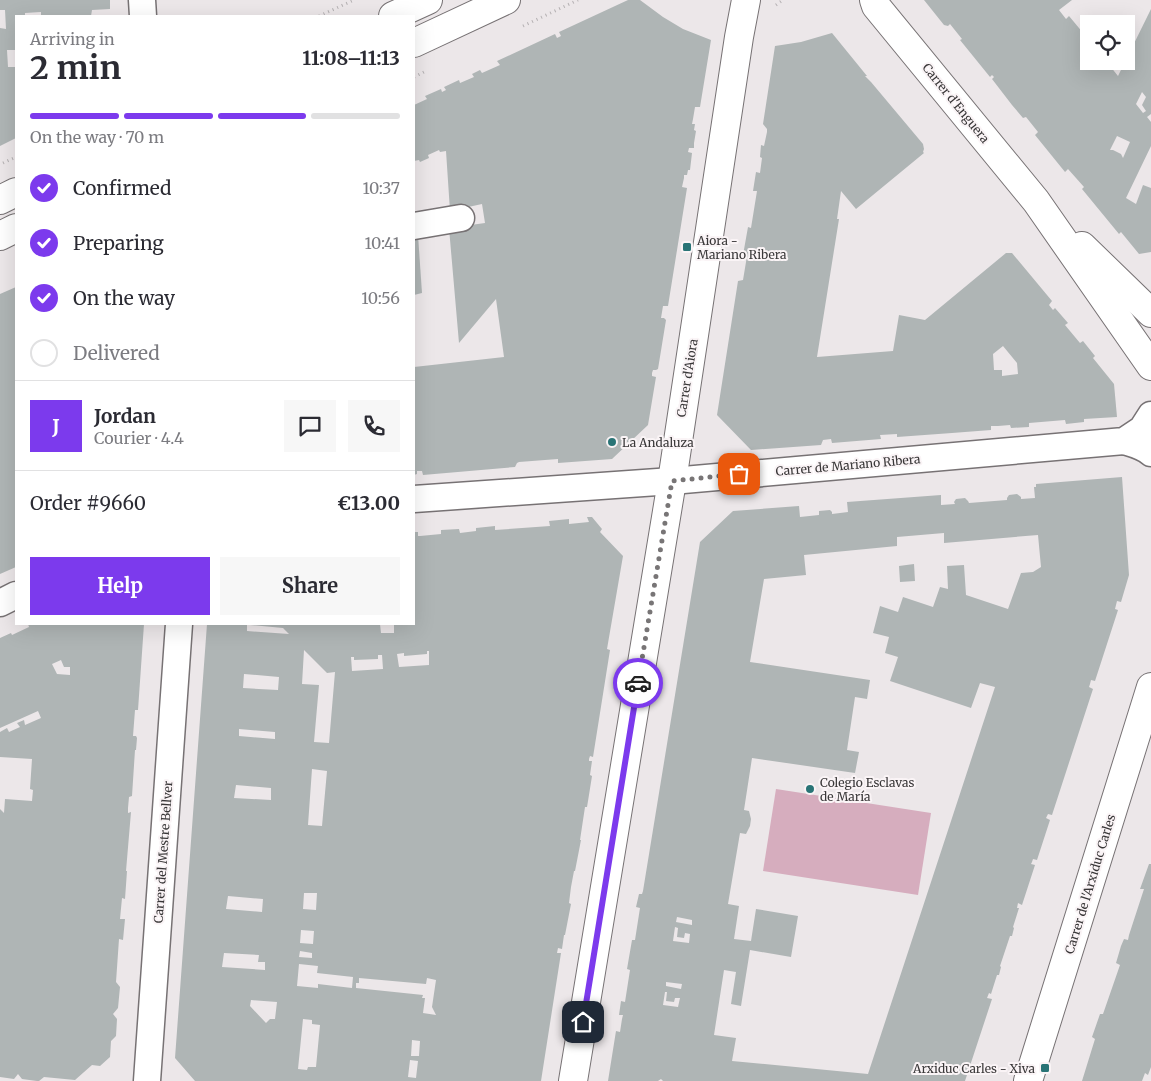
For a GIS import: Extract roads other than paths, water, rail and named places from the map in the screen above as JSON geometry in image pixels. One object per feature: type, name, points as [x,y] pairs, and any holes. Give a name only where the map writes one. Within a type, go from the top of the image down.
[{"type":"street","points":[[142,0],[143,15]]},
{"type":"street","points":[[395,15],[428,0]]},
{"type":"street","points":[[415,43],[506,0]]},
{"type":"street","name":"Carrer d'Aiora","points":[[573,1081],[672,481],[746,0]]},
{"type":"street","name":"Carrer d'Enguera","points":[[872,2],[1036,201],[1151,366]]},
{"type":"street","points":[[0,200],[15,192]]},
{"type":"street","name":"Carrer d'Enguera","points":[[1036,201],[1151,313]]},
{"type":"street","points":[[415,226],[461,218]]},
{"type":"street","points":[[0,236],[15,228]]},
{"type":"street","points":[[1124,441],[1142,428],[1151,415]]},
{"type":"street","points":[[1124,441],[1147,449],[1151,454]]},
{"type":"street","name":"Carrer de Mariano Ribera","points":[[415,498],[672,481],[1124,441]]},
{"type":"street","points":[[0,603],[15,596]]},
{"type":"street","name":"Carrer del Mestre Bellver","points":[[147,1081],[179,625]]},
{"type":"street","name":"Carrer de l'Arxiduc Carles","points":[[1028,1081],[1151,687]]},
{"type":"place","name":"Aiora - Mariano Ribera","points":[[687,247]]},
{"type":"place","name":"La Andaluza","points":[[612,442]]},
{"type":"place","name":"Colegio Esclavas de María","points":[[810,789]]},
{"type":"place","name":"Arxiduc Carles - Xiva","points":[[1045,1068]]}]
